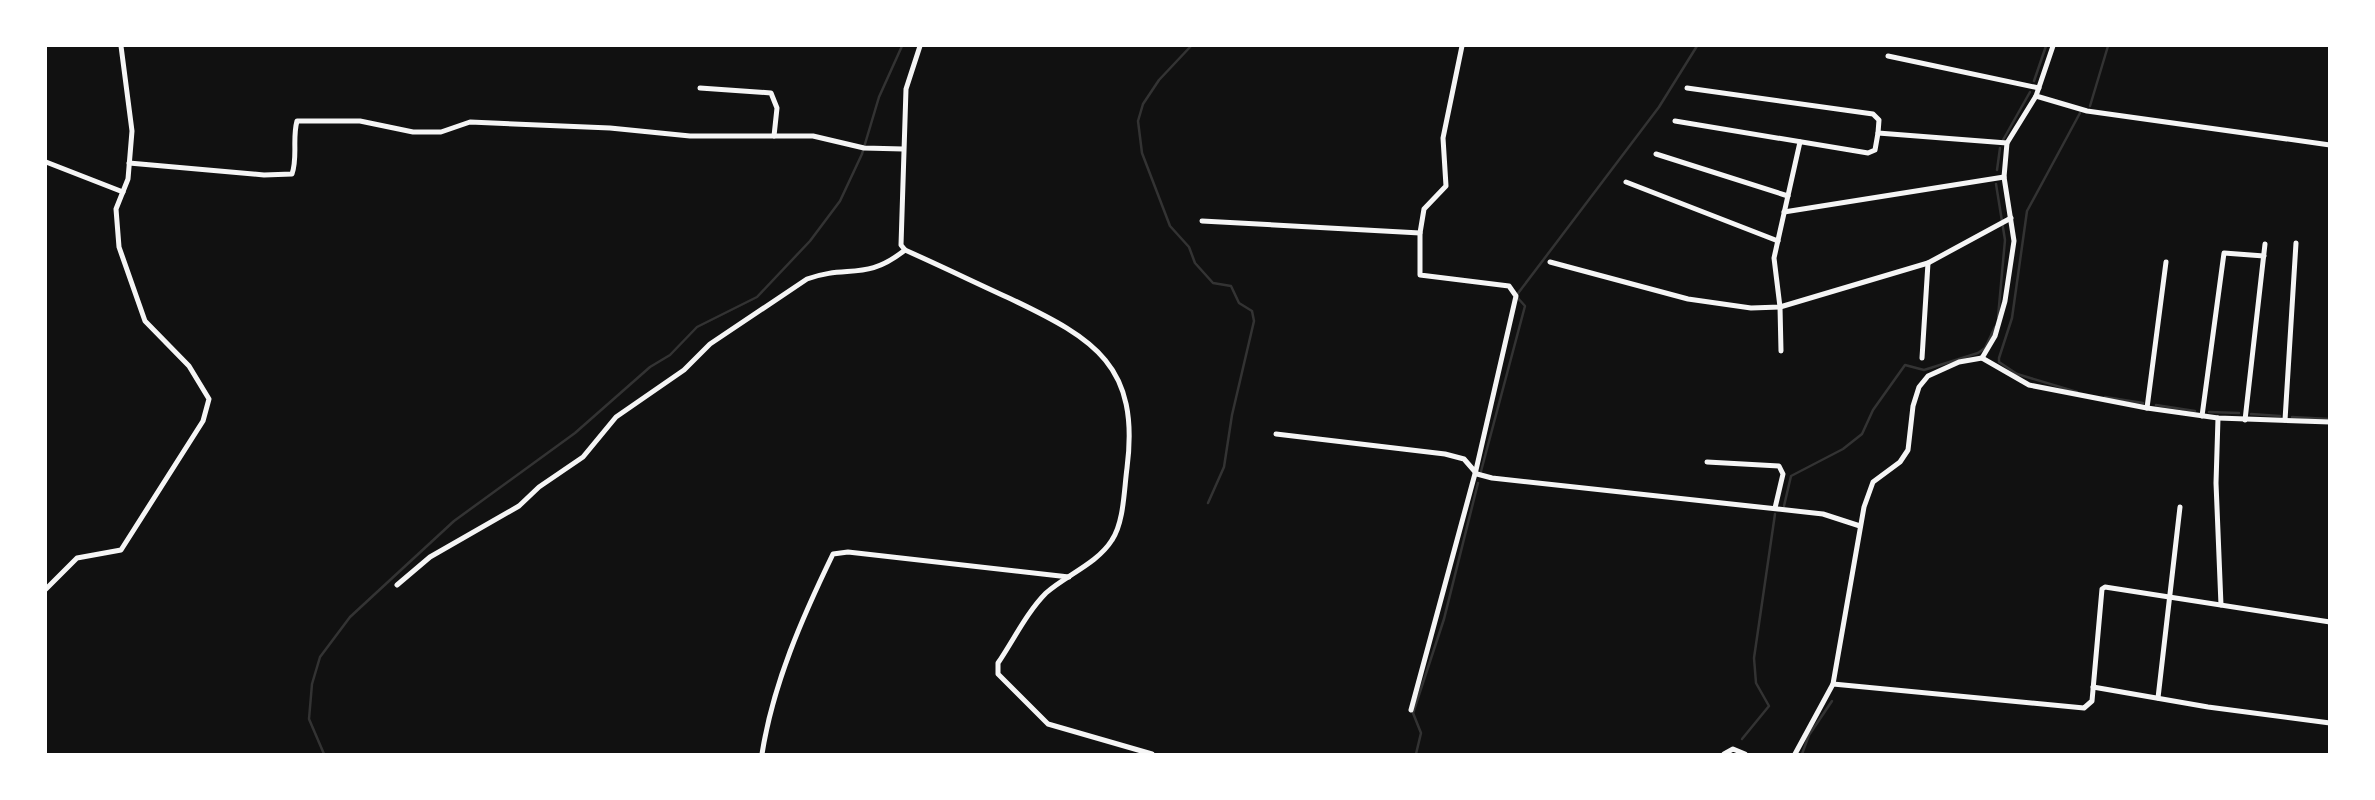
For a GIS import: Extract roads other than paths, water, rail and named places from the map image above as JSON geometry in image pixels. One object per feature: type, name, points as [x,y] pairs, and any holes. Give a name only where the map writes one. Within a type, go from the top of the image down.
[{"type":"street","points":[[46,589],[77,558],[121,550],[203,421],[209,399],[190,366],[145,321],[119,247],[116,209],[123,192],[129,163],[132,131],[121,46]]},
{"type":"street","points":[[919,46],[906,89],[900,242],[905,250],[1055,320],[1089,341],[1105,357],[1119,379],[1129,418],[1130,448],[1115,535],[1110,543],[1043,596],[998,663],[998,674],[1048,724],[1152,754]]},
{"type":"street","points":[[1411,710],[1476,470],[1516,296],[1509,286],[1420,275],[1420,233],[1425,206],[1446,186],[1443,138],[1462,46]]},
{"type":"street","points":[[1795,754],[1833,684],[1860,526],[1873,482],[1900,463],[1908,450],[1913,406],[1919,387],[1937,370],[1982,358],[1995,336],[2006,301],[2014,241],[2004,177],[2007,143],[2036,96],[2053,46]]},
{"type":"street","points":[[1888,56],[2039,88]]},
{"type":"street","points":[[700,88],[771,93],[777,108],[774,136]]},
{"type":"street","points":[[1675,121],[1872,153],[1875,150],[1879,120],[1873,114],[1687,88]]},
{"type":"street","points":[[2036,96],[2087,111],[2329,145]]},
{"type":"street","points":[[129,163],[264,175],[292,174],[295,166],[293,134],[297,121],[360,121],[413,132],[441,132],[470,122],[610,128],[690,136],[813,136],[864,148],[903,149]]},
{"type":"street","points":[[1878,133],[2007,143]]},
{"type":"street","points":[[1781,352],[1780,307],[1774,258],[1800,142]]},
{"type":"street","points":[[1656,154],[1788,196]]},
{"type":"street","points":[[46,162],[123,192]]},
{"type":"street","points":[[1784,212],[2004,177]]},
{"type":"street","points":[[1626,182],[1778,241]]},
{"type":"street","points":[[1550,262],[1688,299],[1751,308],[1780,307],[1928,263],[2011,218]]},
{"type":"street","points":[[1202,221],[1420,233]]},
{"type":"street","points":[[2285,420],[2296,243]]},
{"type":"street","points":[[2245,420],[2265,244]]},
{"type":"street","points":[[397,585],[430,557],[519,506],[539,487],[583,457],[616,417],[684,370],[710,344],[807,279],[823,273],[878,269],[905,250]]},
{"type":"street","points":[[2202,416],[2224,253],[2264,256]]},
{"type":"street","points":[[2147,408],[2166,262]]},
{"type":"street","points":[[1922,358],[1928,263]]},
{"type":"street","points":[[1982,358],[2029,386],[2147,408],[2218,418],[2329,422]]},
{"type":"street","points":[[2218,418],[2216,483],[2221,605]]},
{"type":"street","points":[[1276,434],[1445,454],[1464,459],[1477,474],[1492,478],[1823,514],[1860,526]]},
{"type":"street","points":[[1707,462],[1779,466],[1783,474],[1775,508]]},
{"type":"street","points":[[2158,698],[2180,508]]},
{"type":"street","points":[[762,754],[766,726],[799,622],[833,554],[848,552],[1069,577]]},
{"type":"street","points":[[1833,684],[2084,708],[2091,703],[2102,589],[2108,587],[2329,622]]},
{"type":"street","points":[[2093,687],[2329,723]]},
{"type":"street","points":[[1724,754],[1733,749],[1745,754]]},
{"type":"waterway","points":[[324,754],[309,719],[312,684],[320,657],[350,617],[454,521],[575,433],[650,367],[670,355],[697,327],[757,297],[810,241],[840,201],[862,154],[879,97],[902,46]]},
{"type":"waterway","points":[[1191,46],[1159,80],[1143,104],[1138,121],[1142,153],[1170,226],[1189,247],[1195,263],[1213,283],[1231,286],[1239,303],[1252,311],[1254,321],[1232,415],[1224,467],[1208,503]]},
{"type":"waterway","points":[[1480,475],[1525,306],[1516,296],[1659,107],[1697,46]]},
{"type":"waterway","points":[[2034,81],[2046,46]]},
{"type":"waterway","points":[[2090,106],[2108,46]]},
{"type":"waterway","points":[[2003,140],[2030,92]]},
{"type":"waterway","points":[[2077,392],[2017,374],[1999,362],[1999,358],[2012,318],[2027,211],[2080,113]]},
{"type":"waterway","points":[[1997,170],[2000,148]]},
{"type":"waterway","points":[[1996,184],[2005,240],[1998,317]]},
{"type":"waterway","points":[[1784,506],[1791,476],[1843,449],[1862,434],[1873,410],[1905,365],[1924,370],[1978,353],[1985,348],[1995,327]]},
{"type":"waterway","points":[[2105,397],[2143,403]]},
{"type":"waterway","points":[[2156,405],[2195,411]]},
{"type":"waterway","points":[[2209,412],[2239,413]]},
{"type":"waterway","points":[[2251,414],[2280,416]]},
{"type":"waterway","points":[[2292,417],[2330,419]]},
{"type":"waterway","points":[[1416,754],[1421,733],[1413,713],[1444,619],[1478,483]]},
{"type":"waterway","points":[[1742,739],[1769,706],[1756,683],[1754,658],[1775,514]]},
{"type":"waterway","points":[[1802,754],[1809,735],[1832,701]]}]
